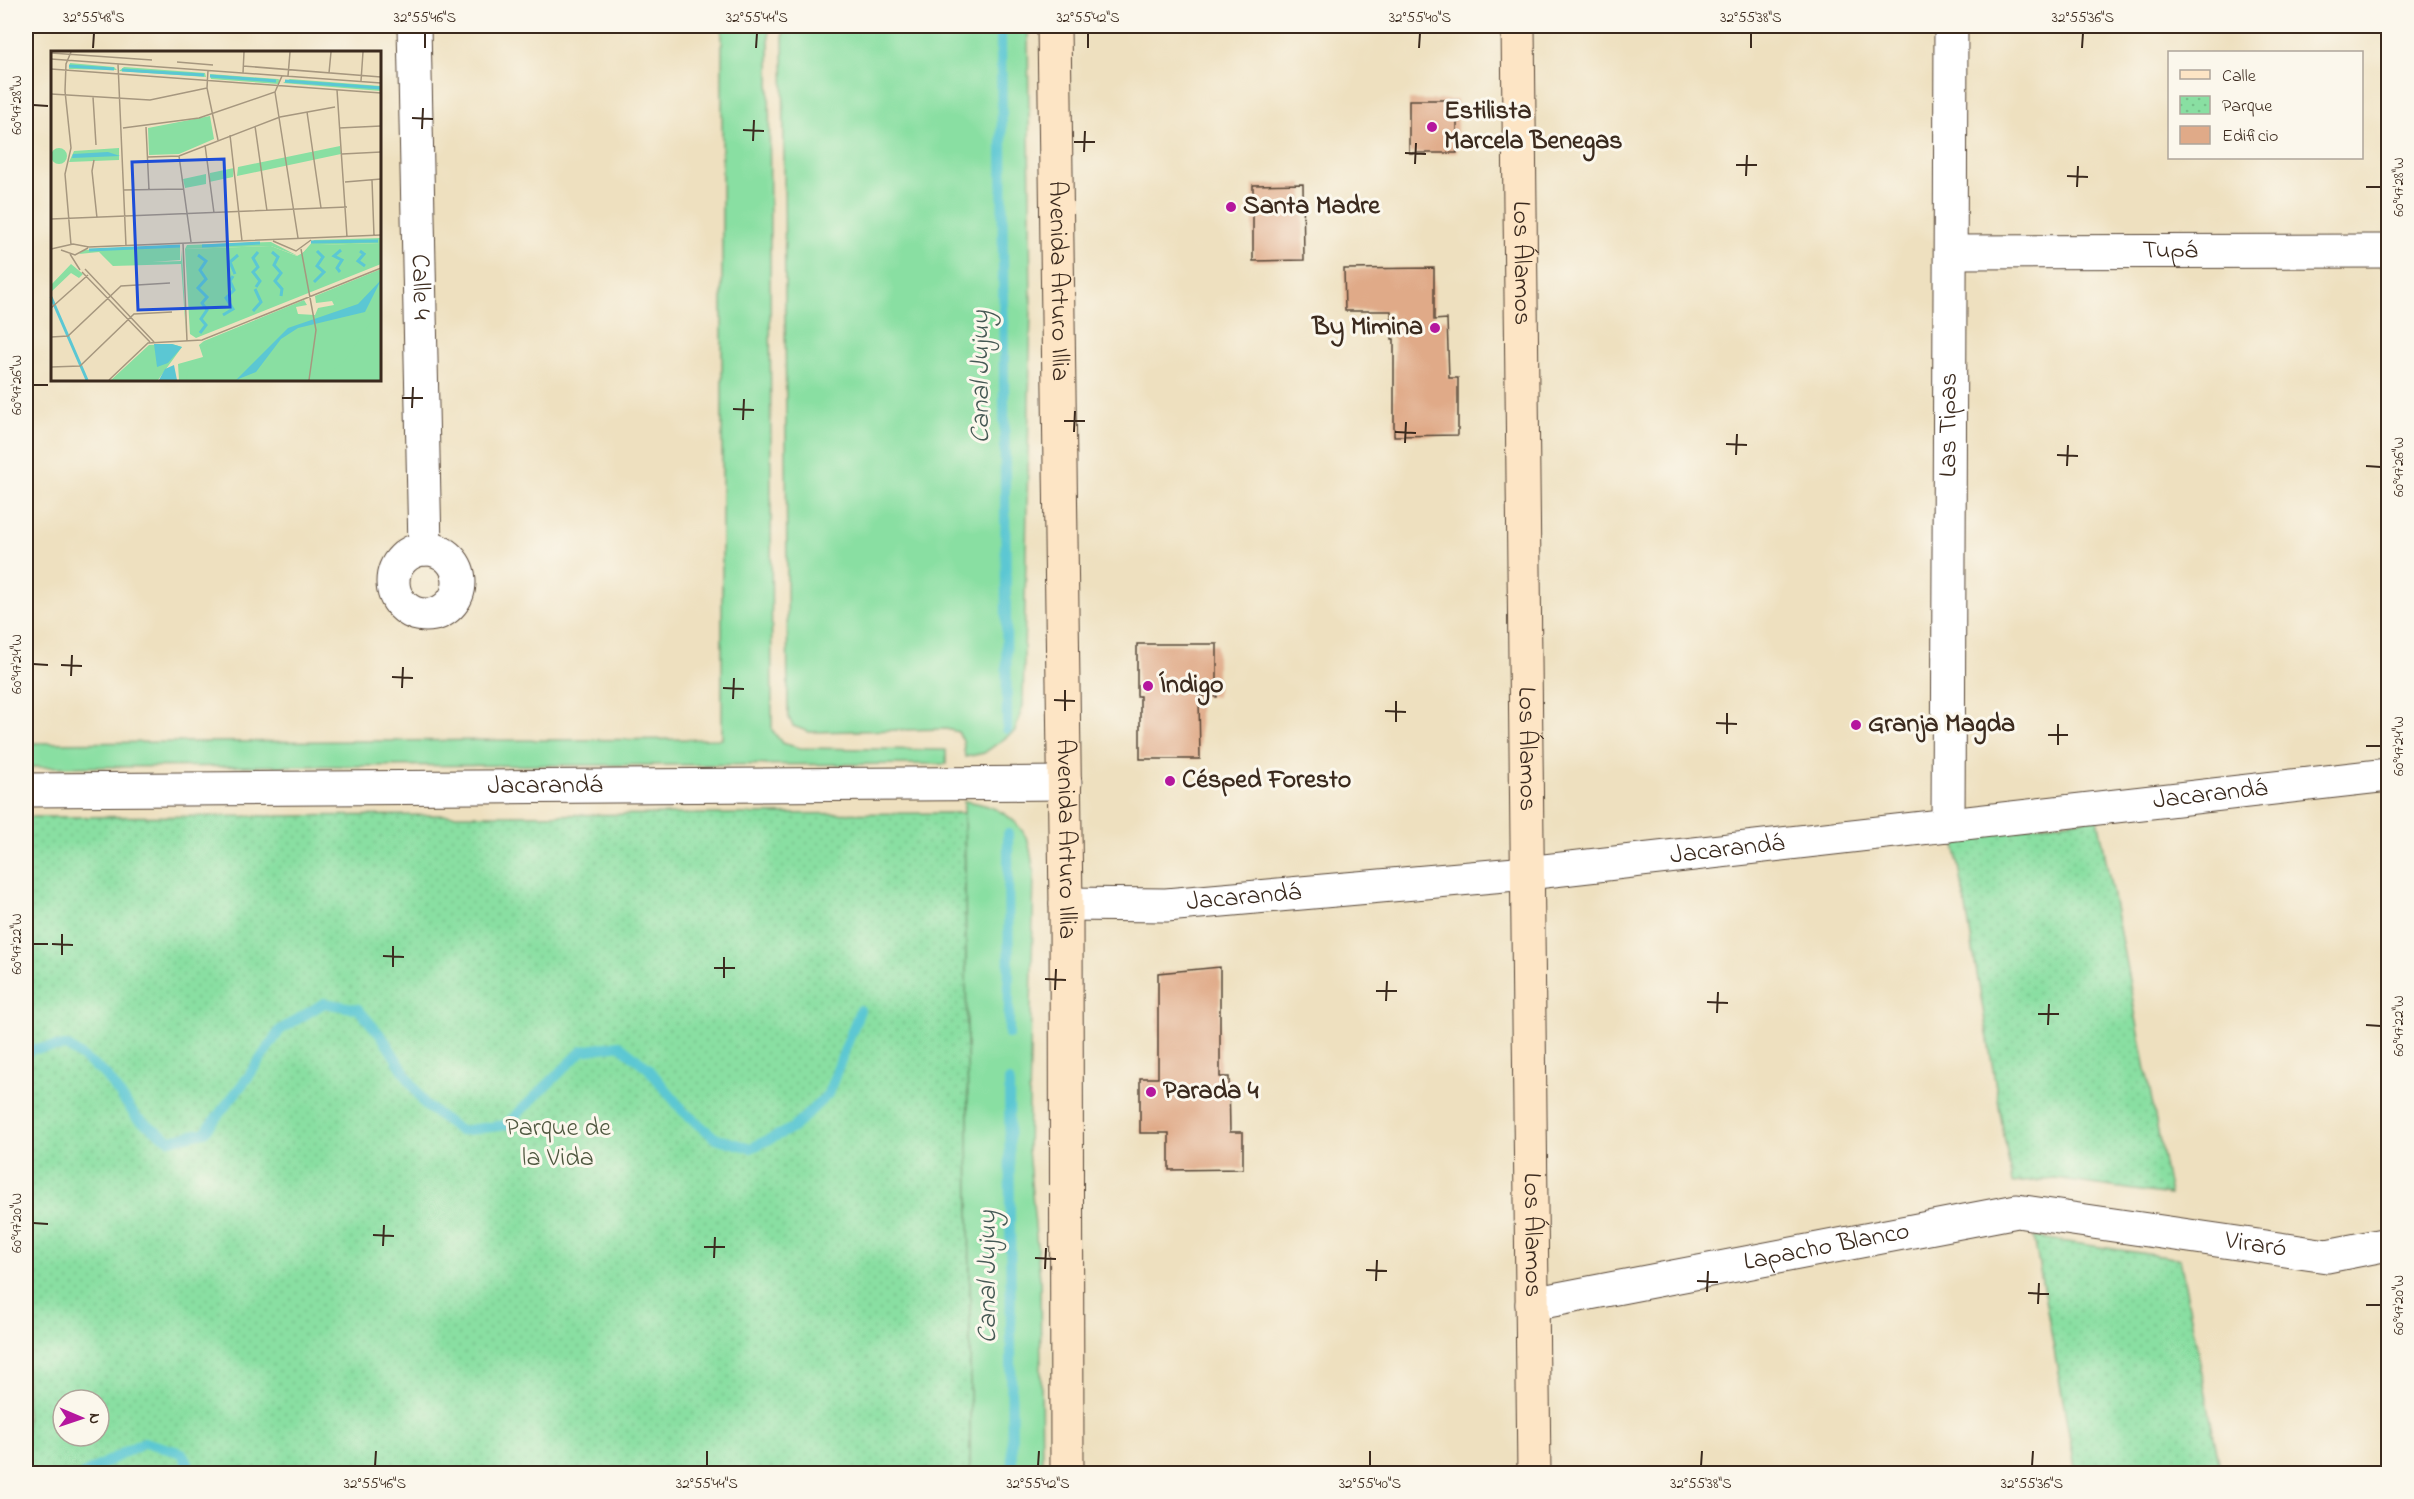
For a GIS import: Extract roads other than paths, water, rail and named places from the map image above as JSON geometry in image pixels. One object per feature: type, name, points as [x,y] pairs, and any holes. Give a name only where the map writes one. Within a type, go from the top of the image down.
[{"type":"main road","name":"Avenida Arturo Illia","points":[[1054,26],[1065,783],[1067,1473]]},
{"type":"main road","name":"Los Álamos","points":[[1518,26],[1534,1473]]},
{"type":"street","name":"Calle 4","points":[[414,26],[425,549]]},
{"type":"street","name":"Las Tipas","points":[[1948,825],[1952,26]]},
{"type":"street","name":"Tupá","points":[[1951,252],[2388,251]]},
{"type":"street","name":"Jacarandá","points":[[1066,904],[1166,905],[1527,873],[2388,775]]},
{"type":"street","name":"Jacarandá","points":[[26,790],[1065,783]]},
{"type":"street","name":"Lapacho Blanco","points":[[1532,1304],[2017,1211],[2121,1226]]},
{"type":"street","name":"Viraró","points":[[2121,1226],[2326,1256],[2388,1244]]},
{"type":"waterway","name":"Canal Jujuy","points":[[1001,26],[1007,729]]},
{"type":"waterway","name":"Canal Jujuy","points":[[1008,834],[1009,1034]]},
{"type":"waterway","points":[[26,1055],[32,1049],[67,1046],[105,1074],[137,1118],[170,1140],[205,1132],[248,1077],[280,1030],[324,1003],[358,1009],[383,1038],[425,1105],[460,1131],[506,1125],[582,1051],[619,1045],[648,1068],[683,1111],[715,1138],[751,1148],[793,1128],[828,1094],[860,1010]]},
{"type":"waterway","name":"Canal Jujuy","points":[[1009,1081],[1012,1474]]},
{"type":"waterway","points":[[84,1474],[144,1442],[182,1453],[193,1474]]},
{"type":"place","name":"Estilista Marcela Benegas","points":[[1432,127]]},
{"type":"place","name":"Santa Madre","points":[[1231,207]]},
{"type":"place","name":"By Mimina","points":[[1435,328]]},
{"type":"place","name":"Índigo","points":[[1148,686]]},
{"type":"place","name":"Granja Magda","points":[[1856,725]]},
{"type":"place","name":"Césped Foresto","points":[[1170,781]]},
{"type":"place","name":"Parada 4","points":[[1151,1092]]},
{"type":"park label","name":"Parque de la Vida","points":[[558,1144]]}]
